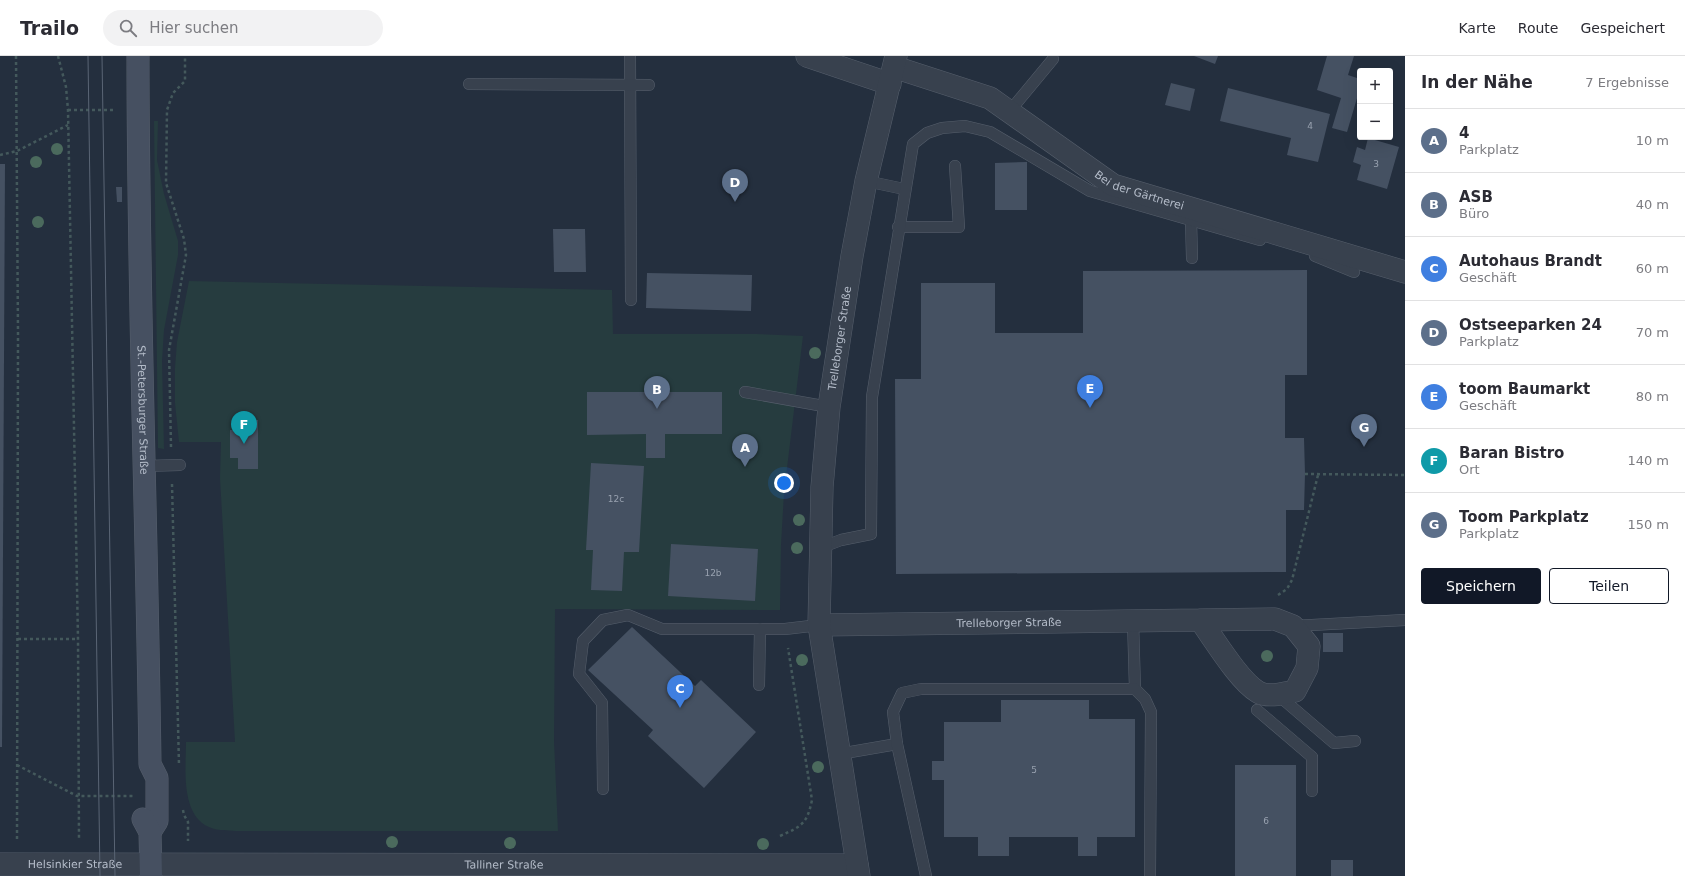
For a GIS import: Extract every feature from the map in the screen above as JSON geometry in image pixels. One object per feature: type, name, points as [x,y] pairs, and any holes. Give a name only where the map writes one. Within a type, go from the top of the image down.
[{"type":"main road","name":"St.-Petersburger Straße","points":[[138,56],[141,338],[145,466],[150,764],[157,778],[157,821],[150,832]]},
{"type":"main road","name":"St.-Petersburger Straße","points":[[150,764],[143,777],[142,796],[143,821],[150,832],[151,870]]},
{"type":"street","name":"Bei der Gärtnerei","points":[[807,56],[893,69],[990,98],[1113,185],[1405,272]]},
{"type":"street","name":"Trelleborger Straße","points":[[858,870],[819,625],[822,487],[829,407],[852,256],[866,181],[893,69]]},
{"type":"street","name":"Trelleborger Straße","points":[[819,625],[1275,619],[1293,626]]},
{"type":"street","points":[[1200,620],[1242,678],[1259,693],[1278,695],[1295,691],[1307,668],[1309,646],[1293,626]]},
{"type":"street","name":"Helsinkier Straße","points":[[8,864],[151,870]]},
{"type":"street","name":"Talliner Straße","points":[[151,870],[858,870]]},
{"type":"lane","points":[[630,56],[631,300]]},
{"type":"lane","points":[[1009,112],[1053,59]]},
{"type":"lane","points":[[469,84],[649,85]]},
{"type":"lane","points":[[820,548],[841,540],[871,534],[872,397],[904,189],[913,144],[927,133],[942,128],[965,126],[990,132],[1090,191],[1323,258],[1354,272]]},
{"type":"lane","points":[[898,227],[959,226],[955,166]]},
{"type":"lane","points":[[866,181],[904,189]]},
{"type":"lane","points":[[1191,220],[1192,258]]},
{"type":"lane","points":[[745,392],[829,407]]},
{"type":"lane","points":[[145,466],[176,465]]},
{"type":"lane","points":[[603,789],[602,703],[580,674],[583,641],[603,620],[628,615],[662,630],[785,630],[819,625]]},
{"type":"lane","points":[[1293,626],[1405,620]]},
{"type":"lane","points":[[1134,621],[1135,689]]},
{"type":"lane","points":[[759,685],[760,630]]},
{"type":"lane","points":[[926,876],[897,744],[893,712],[902,693],[921,689],[1135,689],[1146,699],[1151,712],[1150,876]]},
{"type":"lane","points":[[1278,695],[1334,743],[1355,741]]},
{"type":"lane","points":[[1257,710],[1312,757],[1312,791]]},
{"type":"lane","points":[[839,754],[897,744]]},
{"type":"path","points":[[8,864],[17,765],[16,56]]},
{"type":"path","points":[[58,56],[66,87],[68,110],[78,639],[78,832]]},
{"type":"path","points":[[179,773],[176,465],[169,350],[186,255],[184,239],[166,183],[167,110],[173,93],[185,81],[185,56]]},
{"type":"path","points":[[68,110],[116,110]]},
{"type":"path","points":[[0,155],[17,151],[68,125]]},
{"type":"path","points":[[1305,474],[1405,475]]},
{"type":"path","points":[[1277,596],[1287,589],[1292,580],[1318,475]]},
{"type":"path","points":[[780,836],[798,828],[809,815],[812,800],[785,630]]},
{"type":"path","points":[[18,639],[78,639]]},
{"type":"path","points":[[17,765],[78,796],[142,796]]},
{"type":"green space","points":[[154,121],[158,121],[157,160],[164,194],[178,241],[178,255],[164,330],[162,361],[164,449],[158,448]]},
{"type":"green space","points":[[189,281],[612,290],[613,334],[756,334],[803,336],[784,493],[781,545],[780,610],[555,609],[554,741],[558,831],[236,831],[219,830],[209,827],[200,821],[193,812],[189,801],[186,777],[186,742],[235,742],[220,478],[221,442],[179,442],[175,403],[177,342]]},
{"type":"building","points":[[1194,56],[1218,56],[1215,64]]},
{"type":"building","points":[[1327,56],[1354,56],[1348,75],[1357,78],[1357,98],[1347,132],[1332,128],[1341,98],[1317,90]]},
{"type":"building","points":[[1171,83],[1195,89],[1190,111],[1165,105]]},
{"type":"building","points":[[1228,88],[1330,114],[1318,162],[1287,155],[1291,138],[1220,121]]},
{"type":"building","points":[[1368,140],[1375,140],[1399,147],[1387,189],[1357,180],[1361,165],[1353,162],[1357,147],[1365,150]]},
{"type":"building","points":[[1027,162],[1027,210],[995,210],[995,163]]},
{"type":"building","points":[[0,164],[5,164],[2,747],[0,747]]},
{"type":"building","points":[[116,187],[122,187],[122,202],[117,202]]},
{"type":"building","points":[[553,229],[585,229],[586,272],[554,272]]},
{"type":"building","points":[[1307,270],[1307,375],[1285,375],[1285,438],[1304,438],[1305,474],[1304,510],[1286,510],[1286,572],[896,574],[895,379],[921,379],[921,283],[995,283],[995,333],[1083,333],[1083,271]]},
{"type":"building","points":[[647,273],[752,275],[751,311],[646,308]]},
{"type":"building","points":[[587,392],[722,392],[722,434],[665,434],[665,458],[646,458],[646,434],[587,435]]},
{"type":"building","points":[[238,420],[258,420],[258,469],[238,469],[238,458],[230,458],[230,430],[238,430]]},
{"type":"building","points":[[591,463],[644,466],[639,552],[624,552],[622,591],[591,590],[593,550],[586,550]]},
{"type":"building","points":[[671,544],[758,549],[755,601],[668,596]]},
{"type":"building","points":[[632,627],[695,686],[701,680],[756,732],[704,788],[648,736],[653,730],[588,670]]},
{"type":"building","points":[[1323,633],[1343,633],[1343,652],[1323,652]]},
{"type":"building","points":[[1001,700],[1089,700],[1089,719],[1135,719],[1135,837],[1097,837],[1097,856],[1078,856],[1078,837],[1009,837],[1009,856],[978,856],[978,837],[944,837],[944,780],[932,780],[932,761],[944,761],[944,722],[1001,722]]},
{"type":"building","points":[[1235,765],[1296,765],[1296,876],[1235,876]]},
{"type":"building","points":[[1331,860],[1353,860],[1353,876],[1331,876]]},
{"type":"tram line","points":[[88,56],[100,876]]},
{"type":"tram line","points":[[102,56],[115,876]]},
{"type":"place","name":"Ostseeparken 24","points":[[735,202]]},
{"type":"place","name":"toom Baumarkt","points":[[1090,408]]},
{"type":"place","name":"ASB","points":[[657,409]]},
{"type":"place","name":"Baran Bistro","points":[[244,444]]},
{"type":"place","name":"Toom Parkplatz","points":[[1364,447]]},
{"type":"place","name":"4","points":[[745,467]]},
{"type":"place","name":"Autohaus Brandt","points":[[680,708]]}]
